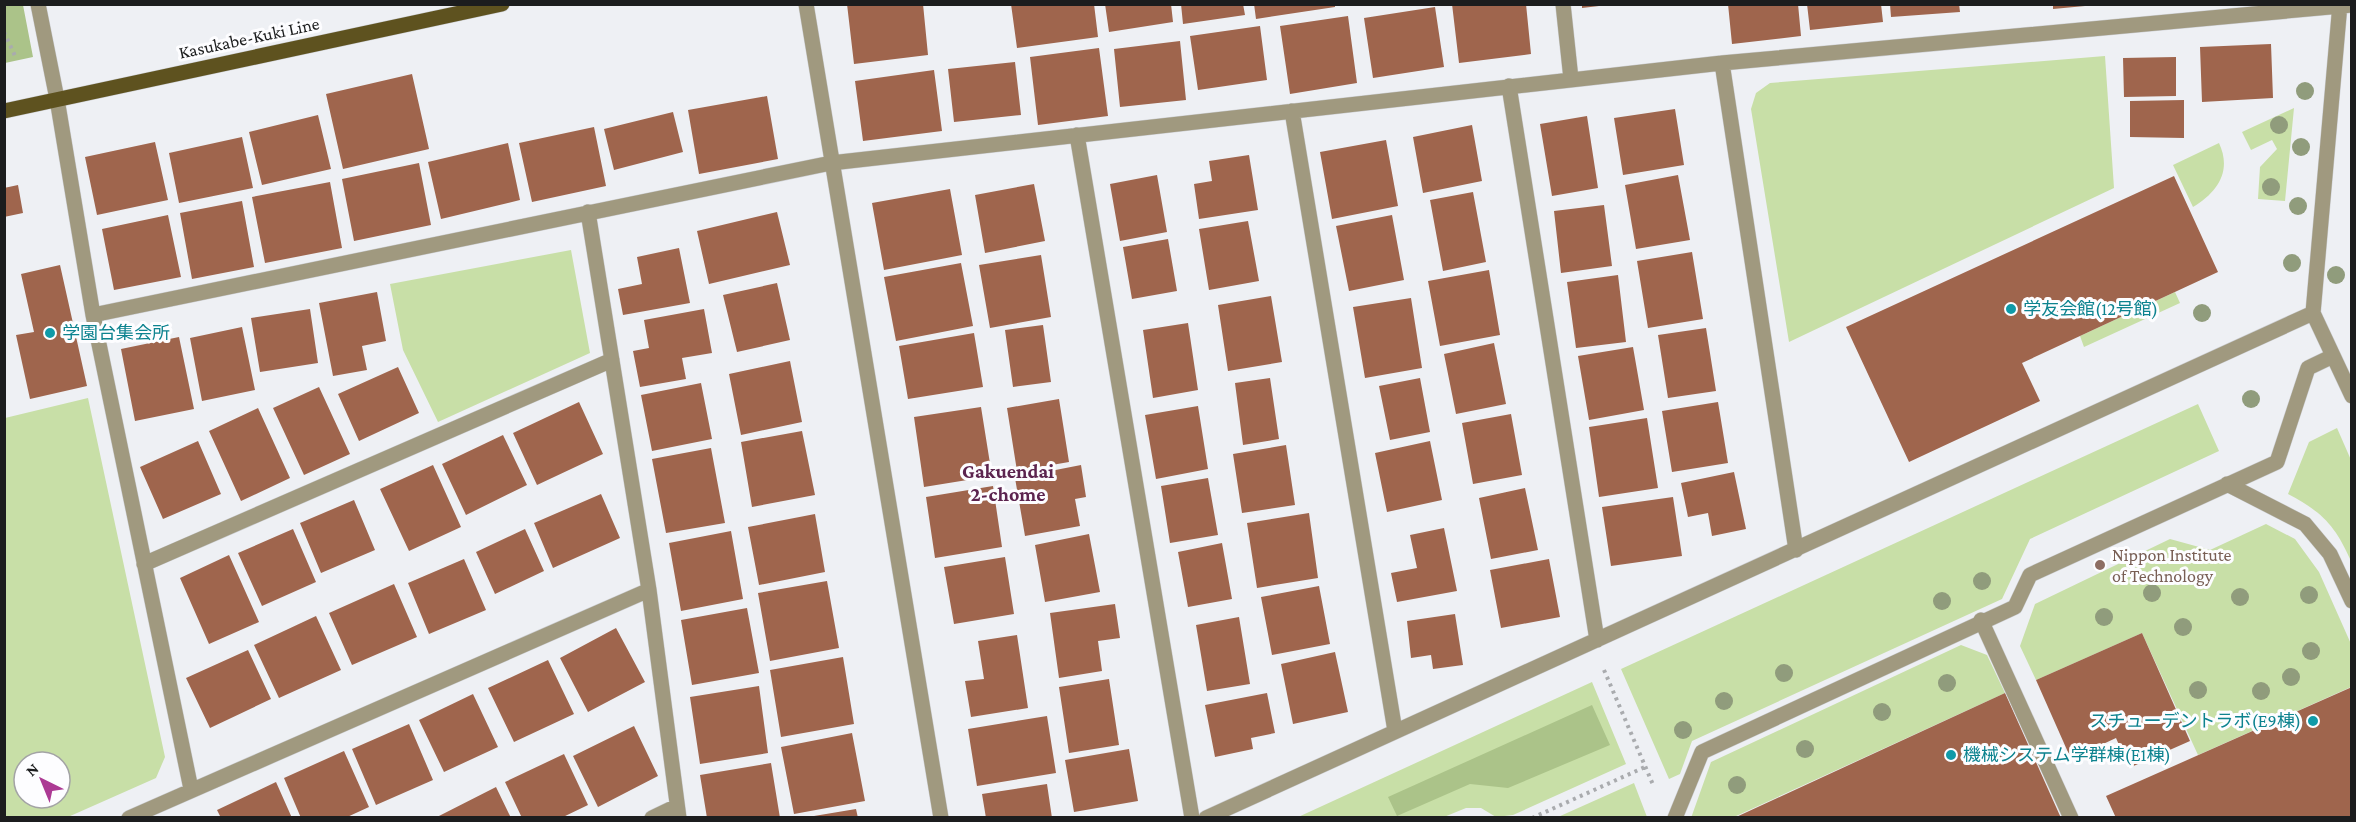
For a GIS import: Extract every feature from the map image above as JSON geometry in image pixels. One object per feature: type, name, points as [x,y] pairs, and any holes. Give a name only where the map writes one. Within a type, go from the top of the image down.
[{"type":"main road","name":"Kasukabe-Kuki Line","points":[[4,111],[502,4]]},
{"type":"street","points":[[38,4],[57,99],[93,315],[191,789]]},
{"type":"street","points":[[806,4],[941,818]]},
{"type":"street","points":[[1563,4],[1571,79]]},
{"type":"street","points":[[93,315],[831,163],[1722,63],[2344,5],[2313,313],[2352,396]]},
{"type":"street","points":[[1722,63],[1796,550]]},
{"type":"street","points":[[1509,86],[1597,640]]},
{"type":"street","points":[[1293,111],[1395,731]]},
{"type":"street","points":[[1077,135],[1192,818]]},
{"type":"street","points":[[588,212],[649,590],[678,812],[652,818]]},
{"type":"street","points":[[1206,818],[2313,313]]},
{"type":"street","points":[[1676,818],[1702,752],[1981,620],[2015,607],[2030,575],[2277,462],[2308,368],[2333,356]]},
{"type":"street","points":[[144,564],[612,360]]},
{"type":"street","points":[[2227,484],[2305,524],[2330,554],[2352,601]]},
{"type":"street","points":[[129,818],[649,590]]},
{"type":"street","points":[[1981,620],[2071,818]]},
{"type":"path","points":[[1597,640],[1602,665],[1659,797]]},
{"type":"path","points":[[1532,818],[1645,767]]},
{"type":"green space","points":[[5,4],[23,5],[33,57],[5,63]]},
{"type":"green space","points":[[2105,56],[2114,188],[1789,342],[1751,109],[1756,93],[1770,83]]},
{"type":"green space","points":[[2294,108],[2285,201],[2258,199],[2260,167],[2277,149],[2272,140],[2251,150],[2242,132]]},
{"type":"green space","points":[[2219,143],[2224,163],[2220,180],[2209,195],[2193,207],[2173,165]]},
{"type":"green space","points":[[571,250],[590,353],[438,422],[403,350],[390,284]]},
{"type":"green space","points":[[2175,292],[2180,303],[2084,347],[2080,336]]},
{"type":"green space","points":[[88,398],[165,757],[156,778],[68,817],[5,817],[5,418]]},
{"type":"green space","points":[[2198,404],[2219,451],[2030,539],[2002,599],[1692,741],[1680,774],[1669,779],[1621,669]]},
{"type":"green space","points":[[2337,428],[2351,460],[2351,561],[2339,538],[2326,521],[2310,507],[2288,494],[2309,442]]},
{"type":"green space","points":[[2266,524],[2295,539],[2319,572],[2351,644],[2351,687],[2198,755],[2142,633],[2036,680],[2020,646],[2035,604],[2170,539],[2210,550]]},
{"type":"green space","points":[[1961,645],[1987,655],[2005,693],[1734,817],[1691,818],[1711,762]]},
{"type":"green space","points":[[1592,682],[1626,764],[1513,815],[1496,817],[1481,808],[1466,808],[1444,817],[1296,818]]},
{"type":"green space","points":[[1592,705],[1610,745],[1508,788],[1470,784],[1397,816],[1388,797]]},
{"type":"green space","points":[[1634,783],[1647,817],[1558,817]]},
{"type":"building","points":[[847,4],[923,4],[928,55],[854,64]]},
{"type":"building","points":[[1011,4],[1094,4],[1098,37],[1017,48]]},
{"type":"building","points":[[1105,4],[1171,4],[1173,22],[1109,32]]},
{"type":"building","points":[[1181,4],[1243,4],[1245,15],[1183,24]]},
{"type":"building","points":[[1254,4],[1335,4],[1335,7],[1256,19]]},
{"type":"building","points":[[1452,4],[1526,4],[1531,54],[1459,63]]},
{"type":"building","points":[[1582,4],[1599,4],[1599,6],[1582,8]]},
{"type":"building","points":[[1728,4],[1798,4],[1801,36],[1732,44]]},
{"type":"building","points":[[1807,4],[1881,4],[1883,22],[1810,30]]},
{"type":"building","points":[[1890,4],[1959,4],[1960,12],[1891,17]]},
{"type":"building","points":[[2053,4],[2085,4],[2085,6],[2053,9]]},
{"type":"building","points":[[1435,7],[1444,67],[1373,78],[1364,18]]},
{"type":"building","points":[[1348,16],[1357,83],[1290,94],[1280,26]]},
{"type":"building","points":[[1260,26],[1267,80],[1198,90],[1190,36]]},
{"type":"building","points":[[1180,41],[1186,100],[1120,107],[1114,49]]},
{"type":"building","points":[[2271,44],[2273,98],[2202,102],[2200,47]]},
{"type":"building","points":[[1099,48],[1108,116],[1038,125],[1030,57]]},
{"type":"building","points":[[2176,57],[2176,96],[2124,97],[2123,58]]},
{"type":"building","points":[[1015,62],[1021,115],[954,122],[948,69]]},
{"type":"building","points":[[934,70],[942,131],[863,141],[855,81]]},
{"type":"building","points":[[412,74],[429,149],[343,169],[326,94]]},
{"type":"building","points":[[767,96],[778,159],[699,174],[688,110]]},
{"type":"building","points":[[2184,100],[2184,138],[2130,137],[2130,101]]},
{"type":"building","points":[[1675,109],[1684,165],[1623,175],[1614,118]]},
{"type":"building","points":[[673,112],[683,152],[614,170],[604,129]]},
{"type":"building","points":[[318,115],[331,169],[262,185],[249,132]]},
{"type":"building","points":[[1587,116],[1598,188],[1552,196],[1540,124]]},
{"type":"building","points":[[1472,125],[1482,181],[1423,193],[1413,137]]},
{"type":"building","points":[[594,127],[606,186],[532,202],[519,143]]},
{"type":"building","points":[[242,137],[253,188],[179,203],[169,153]]},
{"type":"building","points":[[1386,140],[1398,206],[1332,219],[1320,152]]},
{"type":"building","points":[[155,142],[168,200],[97,215],[85,157]]},
{"type":"building","points":[[508,143],[520,200],[441,219],[428,162]]},
{"type":"building","points":[[1249,155],[1258,210],[1199,219],[1194,184],[1212,181],[1209,161]]},
{"type":"building","points":[[419,163],[431,225],[354,241],[342,179]]},
{"type":"building","points":[[1157,175],[1167,232],[1120,241],[1110,184]]},
{"type":"building","points":[[1678,175],[1690,240],[1636,249],[1625,185]]},
{"type":"building","name":"学友会館(12号館)","points":[[2174,176],[2218,272],[2022,363],[2040,401],[1909,462],[1846,327]]},
{"type":"building","points":[[330,182],[342,248],[265,263],[252,197]]},
{"type":"building","points":[[1034,184],[1045,241],[985,253],[975,195]]},
{"type":"building","points":[[18,185],[23,213],[4,217],[4,188]]},
{"type":"building","points":[[950,189],[962,255],[884,270],[872,203]]},
{"type":"building","points":[[1473,192],[1486,262],[1443,271],[1430,200]]},
{"type":"building","points":[[242,201],[254,267],[192,279],[180,213]]},
{"type":"building","points":[[1604,205],[1612,266],[1561,273],[1554,211]]},
{"type":"building","points":[[777,212],[790,265],[709,284],[697,231]]},
{"type":"building","points":[[168,215],[181,277],[114,290],[102,229]]},
{"type":"building","points":[[1392,215],[1404,280],[1349,291],[1336,226]]},
{"type":"building","points":[[1248,221],[1259,281],[1209,290],[1199,229]]},
{"type":"building","points":[[1168,239],[1177,291],[1132,299],[1123,247]]},
{"type":"building","points":[[679,248],[690,303],[623,315],[618,289],[642,284],[637,257]]},
{"type":"building","points":[[1692,252],[1703,319],[1648,328],[1637,261]]},
{"type":"building","points":[[1041,255],[1051,317],[990,328],[979,265]]},
{"type":"building","points":[[961,263],[973,326],[896,341],[884,277]]},
{"type":"building","name":"学園台集会所","points":[[60,265],[87,386],[30,399],[16,335],[34,332],[21,274]]},
{"type":"building","points":[[1489,270],[1500,335],[1440,346],[1428,281]]},
{"type":"building","points":[[1618,275],[1626,342],[1576,348],[1567,282]]},
{"type":"building","points":[[777,283],[790,340],[737,352],[723,295]]},
{"type":"building","points":[[377,292],[386,341],[362,346],[367,370],[333,376],[319,303]]},
{"type":"building","points":[[1271,296],[1282,362],[1228,371],[1218,305]]},
{"type":"building","points":[[1411,298],[1422,368],[1365,378],[1353,307]]},
{"type":"building","points":[[310,309],[318,363],[260,372],[251,318]]},
{"type":"building","points":[[704,309],[712,353],[682,358],[686,379],[640,387],[633,351],[649,348],[644,320]]},
{"type":"building","points":[[1188,323],[1198,390],[1153,398],[1143,330]]},
{"type":"building","points":[[1043,325],[1051,382],[1013,387],[1005,330]]},
{"type":"building","points":[[242,327],[255,390],[202,401],[190,338]]},
{"type":"building","points":[[1706,328],[1716,391],[1668,398],[1658,335]]},
{"type":"building","points":[[974,333],[983,387],[908,399],[899,346]]},
{"type":"building","points":[[179,337],[194,409],[135,421],[121,349]]},
{"type":"building","points":[[1494,343],[1506,404],[1456,414],[1444,354]]},
{"type":"building","points":[[1633,347],[1644,410],[1589,420],[1578,356]]},
{"type":"building","points":[[790,361],[802,422],[741,435],[729,374]]},
{"type":"building","points":[[398,367],[419,413],[359,441],[338,394]]},
{"type":"building","points":[[1270,378],[1279,439],[1243,445],[1235,383]]},
{"type":"building","points":[[1420,378],[1430,432],[1390,440],[1379,386]]},
{"type":"building","points":[[701,383],[712,439],[652,451],[641,395]]},
{"type":"building","points":[[319,387],[350,454],[304,475],[273,408]]},
{"type":"building","points":[[1059,399],[1069,462],[1017,471],[1007,408]]},
{"type":"building","points":[[579,402],[603,454],[537,485],[513,433]]},
{"type":"building","points":[[1718,402],[1728,463],[1672,472],[1662,411]]},
{"type":"building","points":[[1198,406],[1208,469],[1156,479],[1145,415]]},
{"type":"building","points":[[981,407],[992,476],[924,487],[914,417]]},
{"type":"building","points":[[258,408],[290,478],[241,501],[209,431]]},
{"type":"building","points":[[1511,414],[1522,475],[1473,484],[1462,423]]},
{"type":"building","points":[[1647,418],[1658,488],[1599,497],[1589,427]]},
{"type":"building","points":[[802,431],[815,495],[752,507],[741,442]]},
{"type":"building","points":[[503,435],[527,485],[466,515],[442,464]]},
{"type":"building","points":[[198,441],[221,494],[163,519],[140,467]]},
{"type":"building","points":[[1430,441],[1442,500],[1387,512],[1375,453]]},
{"type":"building","points":[[1286,445],[1295,505],[1242,513],[1233,454]]},
{"type":"building","points":[[711,448],[725,523],[666,533],[652,459]]},
{"type":"building","points":[[433,465],[461,527],[409,551],[380,489]]},
{"type":"building","points":[[1081,465],[1086,497],[1075,499],[1080,526],[1025,536],[1015,478]]},
{"type":"building","points":[[1734,472],[1746,529],[1712,536],[1708,513],[1688,517],[1681,483]]},
{"type":"building","points":[[1208,478],[1218,535],[1170,543],[1161,486]]},
{"type":"building","points":[[993,486],[1002,547],[935,558],[926,497]]},
{"type":"building","points":[[1525,488],[1538,550],[1491,559],[1479,498]]},
{"type":"building","points":[[601,494],[620,538],[553,568],[534,523]]},
{"type":"building","points":[[1673,497],[1682,556],[1611,566],[1602,507]]},
{"type":"building","points":[[354,500],[375,550],[321,573],[300,523]]},
{"type":"building","points":[[1309,513],[1318,578],[1257,588],[1247,523]]},
{"type":"building","points":[[815,514],[825,572],[759,585],[748,527]]},
{"type":"building","points":[[1444,528],[1457,591],[1397,602],[1391,573],[1417,568],[1410,535]]},
{"type":"building","points":[[293,529],[316,582],[262,606],[238,553]]},
{"type":"building","points":[[525,529],[544,571],[495,594],[476,552]]},
{"type":"building","points":[[731,531],[743,599],[681,611],[669,543]]},
{"type":"building","points":[[1089,534],[1100,592],[1045,602],[1035,545]]},
{"type":"building","points":[[1222,543],[1232,599],[1188,607],[1178,552]]},
{"type":"building","points":[[229,555],[259,622],[209,644],[180,578]]},
{"type":"building","points":[[1005,557],[1014,614],[954,624],[944,567]]},
{"type":"building","points":[[464,559],[486,610],[429,634],[408,583]]},
{"type":"building","points":[[1549,559],[1560,617],[1501,628],[1490,570]]},
{"type":"building","points":[[827,581],[839,648],[770,661],[758,593]]},
{"type":"building","points":[[394,584],[417,637],[352,665],[329,613]]},
{"type":"building","points":[[1319,586],[1330,644],[1272,655],[1261,597]]},
{"type":"building","points":[[1115,604],[1120,638],[1098,641],[1102,671],[1059,678],[1050,613]]},
{"type":"building","points":[[747,608],[759,673],[692,685],[681,620]]},
{"type":"building","points":[[1455,614],[1463,665],[1433,669],[1431,655],[1411,658],[1407,621]]},
{"type":"building","points":[[316,616],[341,670],[279,698],[254,645]]},
{"type":"building","points":[[1239,617],[1250,684],[1207,691],[1196,625]]},
{"type":"building","points":[[616,628],[645,682],[588,712],[560,658]]},
{"type":"building","points":[[2142,633],[2190,741],[2129,768],[2116,738],[2071,759],[2036,680]]},
{"type":"building","points":[[1017,635],[1028,708],[971,717],[965,681],[984,679],[978,641]]},
{"type":"building","points":[[248,650],[271,699],[210,728],[186,678]]},
{"type":"building","points":[[1335,652],[1348,712],[1293,724],[1281,664]]},
{"type":"building","points":[[843,657],[854,724],[781,737],[770,670]]},
{"type":"building","points":[[548,660],[574,714],[514,742],[488,688]]},
{"type":"building","points":[[1109,679],[1119,745],[1069,753],[1059,687]]},
{"type":"building","points":[[759,686],[768,753],[700,764],[690,697]]},
{"type":"building","name":"スチューデントラボ(E9棟)","points":[[2352,687],[2352,818],[2116,818],[2106,796]]},
{"type":"building","points":[[1267,693],[1275,733],[1251,738],[1253,749],[1215,757],[1205,705]]},
{"type":"building","name":"機械システム学群棟(E1棟)","points":[[2005,693],[2061,818],[1734,818]]},
{"type":"building","points":[[473,694],[498,747],[444,772],[419,720]]},
{"type":"building","points":[[1047,716],[1056,773],[977,786],[968,729]]},
{"type":"building","points":[[409,724],[433,780],[376,805],[352,749]]},
{"type":"building","points":[[634,726],[658,776],[598,807],[573,756]]},
{"type":"building","points":[[852,733],[865,801],[794,814],[781,747]]},
{"type":"building","points":[[1129,749],[1138,801],[1074,812],[1065,760]]},
{"type":"building","points":[[344,751],[369,807],[345,818],[301,818],[284,778]]},
{"type":"building","points":[[564,754],[588,805],[561,818],[522,818],[505,782]]},
{"type":"building","points":[[771,763],[780,818],[707,818],[700,775]]},
{"type":"building","points":[[276,782],[292,818],[221,818],[217,810]]},
{"type":"building","points":[[1047,784],[1052,818],[986,818],[982,794]]},
{"type":"building","points":[[496,787],[511,818],[435,818]]},
{"type":"building","points":[[856,809],[858,818],[814,818],[814,816]]},
{"type":"place","name":"学友会館(12号館)","points":[[2011,309]]},
{"type":"place","name":"学園台集会所","points":[[50,333]]},
{"type":"place","name":"Nippon Institute of Technology","points":[[2100,565]]},
{"type":"place","name":"スチューデントラボ(E9棟)","points":[[2313,721]]},
{"type":"place","name":"機械システム学群棟(E1棟)","points":[[1951,755]]},
{"type":"district","name":"Gakuendai 2-chome","points":[[1008,482]]}]
